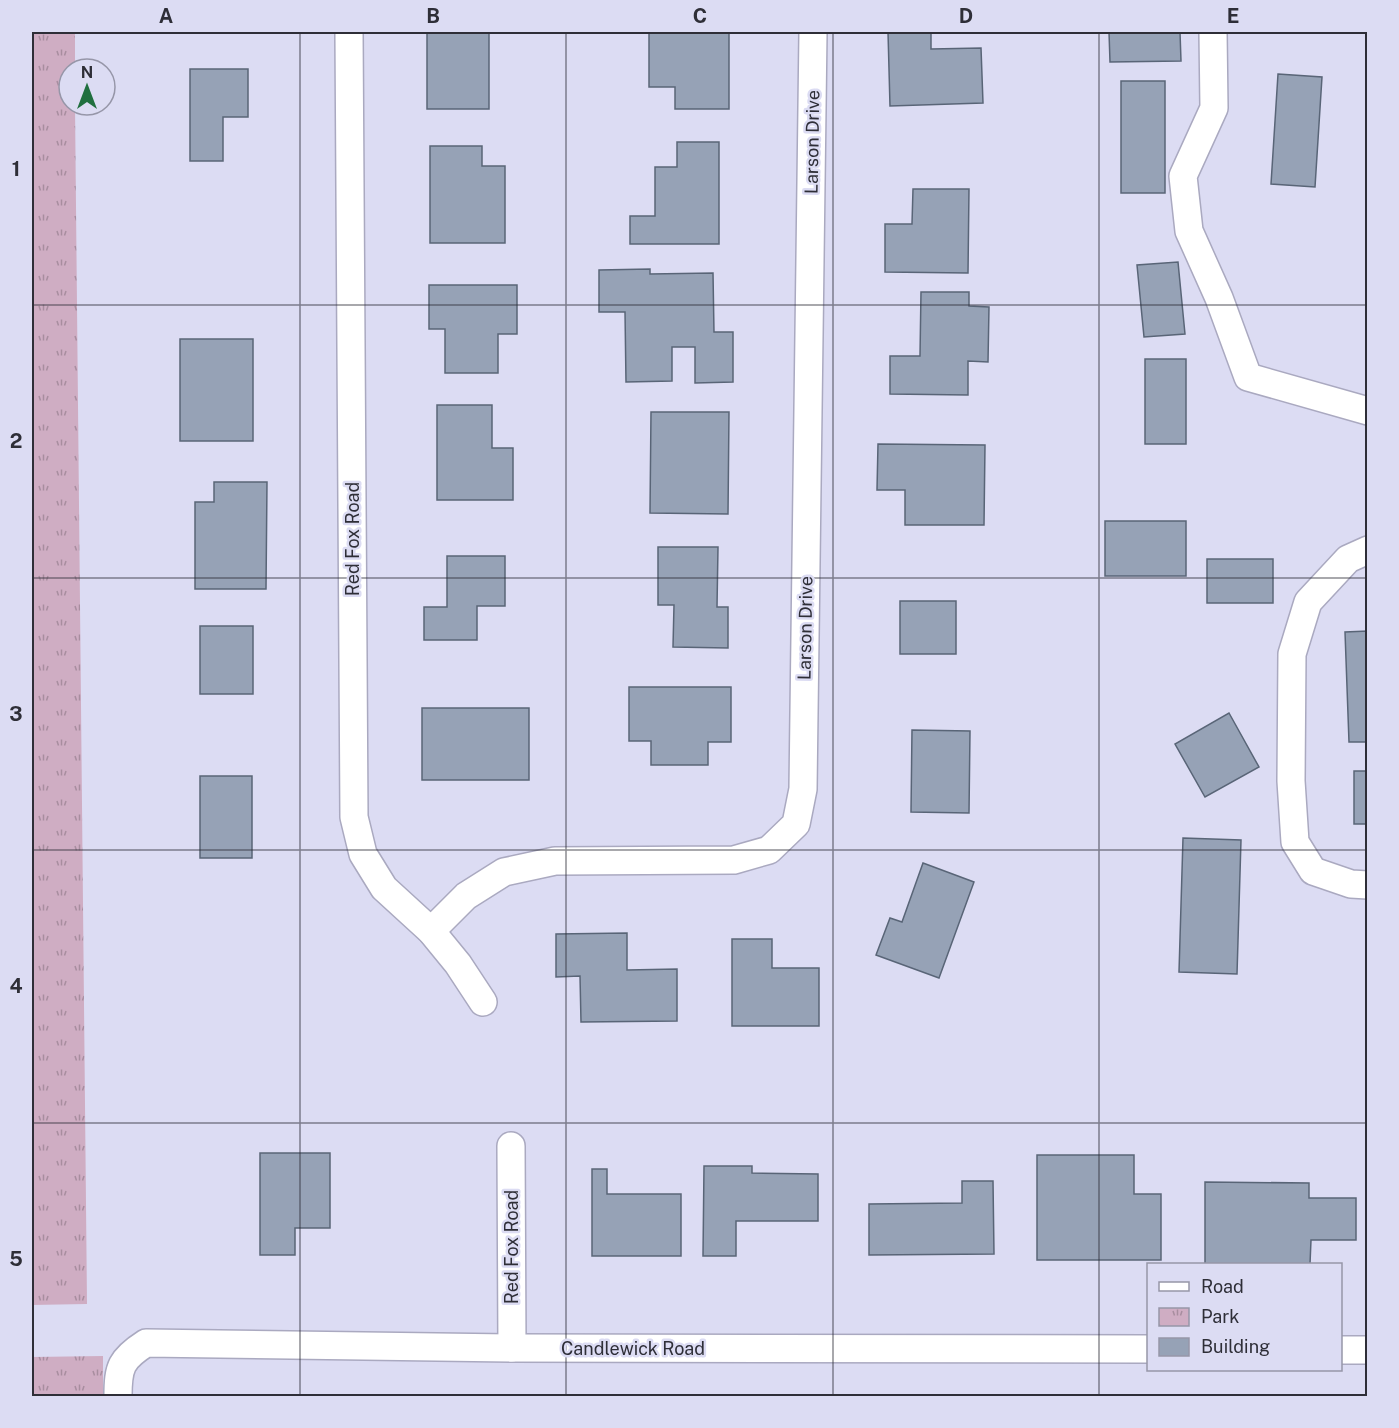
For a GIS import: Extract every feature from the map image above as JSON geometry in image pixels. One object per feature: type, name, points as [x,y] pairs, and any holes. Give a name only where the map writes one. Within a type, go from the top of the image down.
[{"type":"street","name":"Red Fox Road","points":[[349,32],[354,817],[363,854],[384,888],[431,931],[458,964],[483,1002]]},
{"type":"street","name":"Larson Drive","points":[[431,931],[466,896],[504,873],[555,861],[734,860],[769,850],[796,824],[803,789],[813,32]]},
{"type":"street","points":[[1213,32],[1214,108],[1183,176],[1189,231],[1219,298],[1248,377],[1368,411]]},
{"type":"street","points":[[1368,550],[1348,559],[1308,602],[1292,654],[1291,781],[1295,842],[1313,871],[1351,884],[1368,885]]},
{"type":"street","name":"Red Fox Road","points":[[511,1146],[512,1348]]},
{"type":"street","name":"Candlewick Road","points":[[118,1396],[118,1376],[123,1360],[146,1343],[512,1348],[1147,1349]]},
{"type":"street","points":[[1342,1350],[1368,1350]]},
{"type":"green space","points":[[32,32],[75,32],[75,57],[57,57],[57,117],[75,117],[87,1304],[32,1305]]},
{"type":"green space","points":[[103,1356],[103,1396],[32,1396],[32,1357]]},
{"type":"building","points":[[427,32],[489,32],[489,109],[427,109]]},
{"type":"building","points":[[649,32],[729,32],[729,109],[675,109],[675,87],[649,87]]},
{"type":"building","points":[[888,32],[931,32],[931,49],[981,48],[983,103],[890,106]]},
{"type":"building","points":[[1109,32],[1180,32],[1181,61],[1110,62]]},
{"type":"building","points":[[190,69],[248,69],[248,117],[223,117],[223,161],[190,161]]},
{"type":"building","points":[[1278,74],[1322,77],[1315,187],[1271,184]]},
{"type":"building","points":[[1121,81],[1165,81],[1165,193],[1121,193]]},
{"type":"building","points":[[677,142],[719,142],[719,244],[630,244],[630,216],[655,216],[655,167],[677,167]]},
{"type":"building","points":[[430,146],[482,146],[482,166],[505,166],[505,243],[430,243]]},
{"type":"building","points":[[913,189],[969,189],[968,273],[885,272],[885,224],[912,224]]},
{"type":"building","points":[[1178,262],[1185,334],[1144,337],[1137,265]]},
{"type":"building","points":[[650,269],[650,274],[713,273],[714,332],[733,332],[733,382],[695,383],[695,347],[672,347],[672,381],[626,382],[625,312],[599,312],[599,270]]},
{"type":"building","points":[[429,285],[517,285],[517,334],[498,334],[498,373],[445,373],[445,329],[429,329]]},
{"type":"building","points":[[921,292],[969,292],[969,306],[989,307],[988,362],[968,361],[968,395],[890,394],[890,356],[920,356]]},
{"type":"building","points":[[180,339],[253,339],[253,441],[180,441]]},
{"type":"building","points":[[1145,359],[1186,359],[1186,444],[1145,444]]},
{"type":"building","points":[[437,405],[492,405],[492,448],[513,448],[513,500],[437,500]]},
{"type":"building","points":[[651,412],[729,412],[728,514],[650,513]]},
{"type":"building","points":[[878,444],[985,445],[984,525],[905,525],[905,490],[877,490]]},
{"type":"building","points":[[214,482],[267,482],[266,589],[195,589],[195,502],[214,502]]},
{"type":"building","points":[[1105,521],[1186,521],[1186,576],[1105,576]]},
{"type":"building","points":[[658,547],[718,547],[717,607],[728,607],[728,648],[673,647],[674,605],[658,605]]},
{"type":"building","points":[[447,556],[505,556],[505,606],[477,606],[477,640],[424,640],[424,607],[447,607]]},
{"type":"building","points":[[1207,559],[1273,559],[1273,603],[1207,603]]},
{"type":"building","points":[[900,601],[956,601],[956,654],[900,654]]},
{"type":"building","points":[[200,626],[253,626],[253,694],[200,694]]},
{"type":"building","points":[[1368,631],[1368,742],[1349,742],[1345,632]]},
{"type":"building","points":[[629,687],[731,687],[731,742],[708,742],[708,765],[651,765],[651,741],[629,741]]},
{"type":"building","points":[[422,708],[529,708],[529,780],[422,780]]},
{"type":"building","points":[[1229,713],[1259,767],[1205,797],[1175,744]]},
{"type":"building","points":[[912,730],[970,731],[969,813],[911,812]]},
{"type":"building","points":[[1354,771],[1368,771],[1368,824],[1354,824]]},
{"type":"building","points":[[200,776],[252,776],[252,858],[200,858]]},
{"type":"building","points":[[1183,838],[1241,840],[1237,974],[1179,972]]},
{"type":"building","points":[[923,863],[974,882],[939,978],[876,955],[890,918],[902,922]]},
{"type":"building","points":[[627,933],[627,970],[677,969],[677,1021],[581,1022],[580,976],[556,977],[556,934]]},
{"type":"building","points":[[732,939],[772,939],[772,968],[819,968],[819,1026],[732,1026]]},
{"type":"building","points":[[260,1153],[330,1153],[330,1228],[295,1228],[295,1255],[260,1255]]},
{"type":"building","points":[[1037,1155],[1134,1155],[1134,1194],[1161,1194],[1161,1260],[1037,1260]]},
{"type":"building","points":[[704,1166],[752,1166],[752,1173],[818,1174],[818,1221],[736,1221],[736,1256],[703,1256]]},
{"type":"building","points":[[592,1169],[607,1169],[607,1194],[681,1194],[681,1256],[592,1256]]},
{"type":"building","points":[[962,1181],[993,1181],[994,1254],[869,1255],[869,1204],[962,1203]]},
{"type":"building","points":[[1205,1182],[1309,1183],[1309,1198],[1356,1198],[1356,1240],[1311,1240],[1310,1263],[1205,1263]]}]
